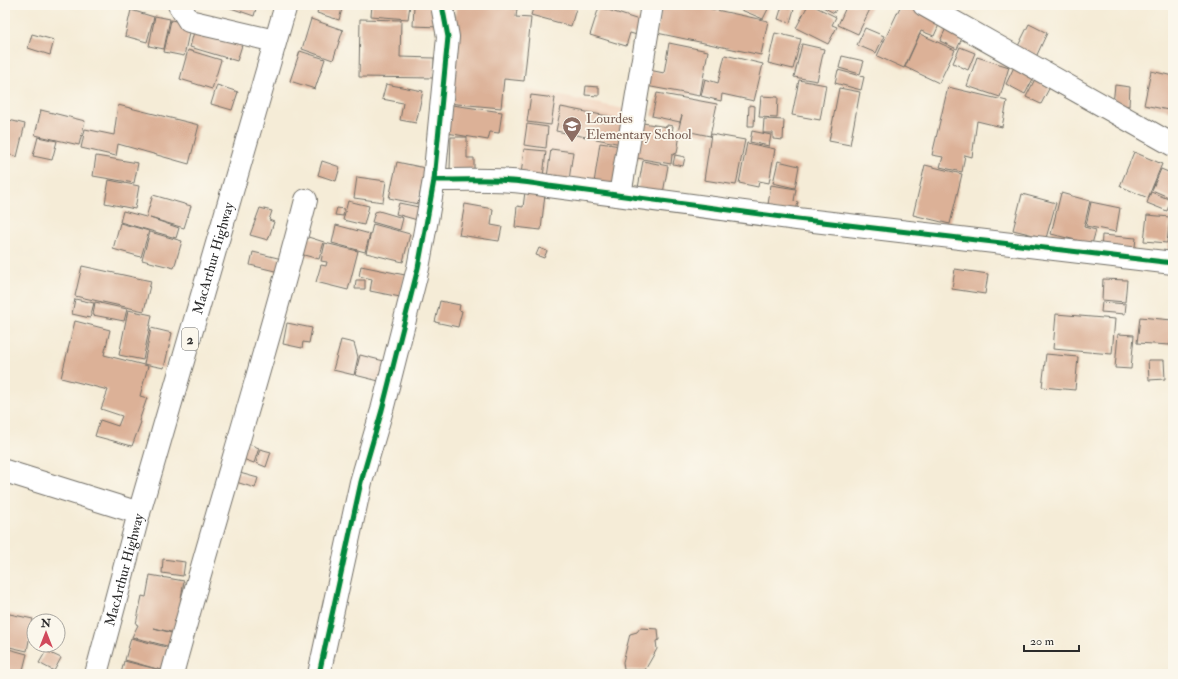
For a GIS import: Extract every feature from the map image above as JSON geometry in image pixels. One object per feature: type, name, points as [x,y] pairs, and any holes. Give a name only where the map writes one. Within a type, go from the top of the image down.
[{"type":"main road","points":[[179,5],[189,20],[275,41]]},
{"type":"main road","name":"MacArthur Highway","points":[[96,674],[140,513],[286,5]]},
{"type":"main road","points":[[319,674],[361,482],[382,410],[418,268],[434,180],[448,37],[442,5]]},
{"type":"main road","points":[[620,195],[652,5]]},
{"type":"main road","points":[[924,5],[1173,145]]},
{"type":"main road","points":[[434,180],[526,181],[549,186],[797,219],[1173,263]]},
{"type":"main road","points":[[172,674],[240,430],[283,291],[306,200]]},
{"type":"main road","points":[[5,471],[140,513]]},
{"type":"shaded area","name":"Lourdes Elementary School","points":[[526,89],[629,110],[616,188],[517,176]]},
{"type":"building","points":[[225,5],[257,5],[254,16]]},
{"type":"building","points":[[319,5],[343,5],[339,20],[317,13]]},
{"type":"building","points":[[372,5],[410,5],[408,19],[371,16]]},
{"type":"building","points":[[414,5],[439,5],[439,27],[413,26]]},
{"type":"building","points":[[456,5],[517,9],[516,17],[531,18],[524,81],[504,79],[501,108],[447,103]]},
{"type":"building","points":[[534,5],[577,5],[571,26],[531,15]]},
{"type":"building","points":[[662,5],[693,5],[768,21],[761,55],[657,33]]},
{"type":"building","points":[[721,5],[770,5],[763,19],[732,6],[731,9]]},
{"type":"building","points":[[808,5],[812,5],[836,17],[832,25],[837,27],[828,44],[796,28]]},
{"type":"building","points":[[819,5],[838,5],[834,13]]},
{"type":"building","points":[[847,5],[872,5],[858,34],[838,25]]},
{"type":"building","points":[[901,5],[912,5],[942,18],[934,36],[921,31],[904,68],[877,56]]},
{"type":"building","points":[[782,6],[794,9],[790,23],[778,19]]},
{"type":"building","points":[[599,7],[642,21],[637,35],[630,33],[626,46],[590,35]]},
{"type":"building","points":[[131,10],[154,17],[147,42],[125,36]]},
{"type":"building","points":[[155,16],[170,19],[164,49],[149,46]]},
{"type":"building","points":[[311,19],[343,30],[333,60],[302,49]]},
{"type":"building","points":[[360,19],[401,20],[400,57],[434,58],[434,78],[359,77]]},
{"type":"building","points":[[171,20],[191,24],[184,56],[164,52]]},
{"type":"building","points":[[1029,24],[1047,33],[1036,57],[1017,48]]},
{"type":"building","points":[[947,26],[964,34],[957,49],[940,41]]},
{"type":"building","points":[[195,28],[243,42],[237,61],[190,47]]},
{"type":"building","points":[[865,28],[884,36],[876,53],[857,45]]},
{"type":"building","points":[[775,33],[801,39],[793,69],[768,63]]},
{"type":"building","points":[[32,34],[54,40],[50,55],[28,48]]},
{"type":"building","points":[[920,34],[955,50],[939,83],[905,67]]},
{"type":"building","points":[[669,43],[708,51],[700,96],[646,86],[649,70],[664,73]]},
{"type":"building","points":[[802,44],[824,49],[817,81],[794,77]]},
{"type":"building","points":[[960,47],[975,53],[968,70],[953,63]]},
{"type":"building","points":[[188,50],[221,60],[212,89],[180,79]]},
{"type":"building","points":[[300,51],[325,59],[315,89],[290,81]]},
{"type":"building","points":[[725,55],[763,64],[754,101],[722,94],[721,101],[701,96],[705,79],[718,83]]},
{"type":"building","points":[[842,56],[864,61],[860,74],[839,68]]},
{"type":"building","points":[[977,57],[1009,67],[1000,97],[967,86]]},
{"type":"building","points":[[1014,67],[1034,77],[1025,94],[1006,84]]},
{"type":"building","points":[[838,70],[864,77],[861,90],[835,83]]},
{"type":"building","points":[[1151,71],[1173,76],[1173,111],[1144,105]]},
{"type":"building","points":[[1036,77],[1051,85],[1041,104],[1026,97]]},
{"type":"building","points":[[799,80],[826,85],[820,120],[792,115]]},
{"type":"building","points":[[386,84],[423,91],[416,123],[400,120],[403,103],[382,99]]},
{"type":"building","points":[[217,85],[238,92],[232,110],[211,104]]},
{"type":"building","points":[[1115,85],[1130,87],[1129,106],[1113,104]]},
{"type":"building","points":[[586,86],[599,87],[599,96],[585,95]]},
{"type":"building","points":[[948,87],[1007,101],[1002,127],[977,121],[972,157],[965,155],[962,172],[940,167],[943,157],[932,155]]},
{"type":"building","points":[[839,88],[860,92],[850,145],[829,141]]},
{"type":"building","points":[[657,93],[717,104],[710,136],[686,131],[686,134],[678,132],[682,115],[680,122],[652,116]]},
{"type":"building","points":[[531,95],[555,98],[551,125],[527,122]]},
{"type":"building","points":[[761,96],[778,97],[777,118],[759,117]]},
{"type":"building","points":[[118,105],[199,125],[189,164],[118,144],[116,156],[81,148],[85,129],[114,135]]},
{"type":"building","points":[[452,105],[502,112],[499,133],[490,132],[488,140],[447,133]]},
{"type":"building","points":[[749,105],[755,106],[754,126],[748,126]]},
{"type":"building","points":[[561,107],[627,120],[621,144],[556,131]]},
{"type":"building","points":[[41,110],[85,121],[79,145],[35,135]]},
{"type":"building","points":[[5,119],[25,124],[17,157],[5,153]]},
{"type":"building","points":[[764,119],[784,120],[783,140],[773,139],[773,133],[763,133]]},
{"type":"building","points":[[637,122],[667,127],[667,125],[673,126],[672,133],[680,134],[677,153],[672,155],[671,164],[631,157]]},
{"type":"building","points":[[527,124],[548,127],[546,148],[524,145]]},
{"type":"building","points":[[752,131],[771,135],[769,146],[750,142]]},
{"type":"building","points":[[711,134],[745,140],[736,185],[704,180]]},
{"type":"building","points":[[38,137],[57,141],[52,160],[33,156]]},
{"type":"building","points":[[451,137],[467,137],[467,158],[474,158],[474,170],[450,169]]},
{"type":"building","points":[[600,143],[621,146],[616,186],[594,183]]},
{"type":"building","points":[[747,143],[775,149],[769,183],[759,181],[758,187],[739,183]]},
{"type":"building","points":[[524,149],[546,151],[543,177],[521,175]]},
{"type":"building","points":[[551,149],[573,152],[569,180],[547,177]]},
{"type":"building","points":[[1134,152],[1162,164],[1148,198],[1120,186]]},
{"type":"building","points":[[675,155],[685,157],[683,166],[673,164]]},
{"type":"building","points":[[96,156],[138,163],[134,183],[93,176]]},
{"type":"building","points":[[322,161],[340,167],[336,181],[318,175]]},
{"type":"building","points":[[643,161],[668,166],[663,193],[638,188]]},
{"type":"building","points":[[778,161],[799,166],[795,188],[773,183]]},
{"type":"building","points":[[397,162],[425,168],[418,204],[389,198]]},
{"type":"building","points":[[925,165],[962,174],[950,224],[913,215]]},
{"type":"building","points":[[1161,169],[1173,174],[1173,199],[1152,190]]},
{"type":"building","points":[[357,177],[386,181],[383,202],[354,198]]},
{"type":"building","points":[[109,180],[139,186],[135,209],[105,203]]},
{"type":"building","points":[[771,185],[796,189],[794,201],[798,202],[796,211],[767,211]]},
{"type":"building","points":[[525,192],[545,194],[541,230],[515,227],[517,206],[523,207]]},
{"type":"building","points":[[1151,192],[1171,200],[1167,211],[1147,203]]},
{"type":"building","points":[[1061,193],[1090,201],[1084,227],[1096,230],[1092,244],[1051,234]]},
{"type":"building","points":[[1022,194],[1056,203],[1046,238],[1013,230]]},
{"type":"building","points":[[153,195],[191,206],[184,228],[150,218],[179,228],[176,238],[120,222],[123,211],[146,217]]},
{"type":"building","points":[[348,201],[369,206],[364,225],[343,220]]},
{"type":"building","points":[[1091,202],[1120,208],[1116,232],[1086,226]]},
{"type":"building","points":[[399,203],[424,208],[421,221],[396,214]]},
{"type":"building","points":[[465,204],[493,209],[491,225],[502,227],[499,241],[459,235]]},
{"type":"building","points":[[260,208],[272,211],[269,220],[274,222],[268,240],[250,235]]},
{"type":"building","points":[[337,208],[344,209],[343,216],[335,215]]},
{"type":"building","points":[[1172,209],[1173,250],[1168,250]]},
{"type":"building","points":[[379,211],[403,218],[400,230],[372,222],[375,212]]},
{"type":"building","points":[[1147,215],[1170,217],[1167,243],[1144,241]]},
{"type":"building","points":[[120,223],[149,231],[141,257],[113,249]]},
{"type":"building","points":[[373,224],[410,234],[403,262],[366,253]]},
{"type":"building","points":[[336,225],[370,234],[365,252],[332,243]]},
{"type":"building","points":[[150,232],[182,241],[174,268],[142,260]]},
{"type":"building","points":[[1102,235],[1136,238],[1134,255],[1101,252]]},
{"type":"building","points":[[305,236],[324,242],[319,259],[300,254]]},
{"type":"building","points":[[325,243],[358,251],[348,290],[316,282],[321,265],[326,266],[327,262],[321,261]]},
{"type":"building","points":[[539,248],[547,251],[544,258],[536,255]]},
{"type":"building","points":[[253,252],[282,259],[279,272],[250,265]]},
{"type":"building","points":[[82,266],[151,281],[144,311],[75,296]]},
{"type":"building","points":[[361,266],[405,275],[400,297],[370,291],[372,279],[359,276]]},
{"type":"building","points":[[955,269],[988,274],[985,294],[952,289]]},
{"type":"building","points":[[1103,279],[1127,280],[1125,302],[1102,300]]},
{"type":"building","points":[[356,280],[365,280],[365,289],[355,289]]},
{"type":"building","points":[[75,299],[94,303],[90,318],[72,314]]},
{"type":"building","points":[[440,301],[460,305],[459,310],[462,311],[458,327],[435,322]]},
{"type":"building","points":[[95,302],[127,309],[124,321],[93,315]]},
{"type":"building","points":[[1102,302],[1126,304],[1125,314],[1101,312]]},
{"type":"building","points":[[128,310],[152,315],[143,360],[119,355]]},
{"type":"building","points":[[1056,314],[1115,319],[1112,354],[1053,349]]},
{"type":"building","points":[[1140,317],[1172,320],[1170,345],[1137,343]]},
{"type":"building","points":[[75,321],[110,330],[104,355],[148,366],[140,396],[147,398],[139,421],[141,422],[132,446],[95,436],[100,420],[118,426],[122,416],[101,409],[108,390],[61,378]]},
{"type":"building","points":[[287,323],[312,328],[309,343],[303,342],[302,348],[283,344]]},
{"type":"building","points":[[151,328],[172,333],[164,368],[144,364]]},
{"type":"building","points":[[1118,334],[1134,335],[1131,369],[1115,368]]},
{"type":"building","points":[[341,340],[354,343],[358,357],[354,375],[333,370]]},
{"type":"building","points":[[1046,354],[1078,357],[1075,390],[1042,387]]},
{"type":"building","points":[[360,355],[388,362],[383,382],[355,375]]},
{"type":"building","points":[[1148,360],[1164,360],[1165,379],[1149,380]]},
{"type":"building","points":[[246,443],[259,448],[254,463],[240,458]]},
{"type":"building","points":[[260,449],[271,452],[266,467],[256,463]]},
{"type":"building","points":[[236,472],[258,478],[255,488],[233,481]]},
{"type":"building","points":[[163,559],[185,562],[183,576],[162,573]]},
{"type":"building","points":[[150,575],[184,581],[175,633],[154,628],[175,634],[171,647],[132,637],[138,625],[136,624],[142,596],[146,597]]},
{"type":"building","points":[[5,613],[26,618],[26,651],[5,646]]},
{"type":"building","points":[[640,628],[658,629],[659,640],[656,641],[657,649],[645,670],[624,670],[623,662],[630,634],[637,632]]},
{"type":"building","points":[[131,638],[170,648],[164,671],[125,660]]},
{"type":"building","points":[[5,648],[27,654],[22,674],[5,672]]},
{"type":"building","points":[[45,653],[50,653],[61,658],[54,671],[39,663]]},
{"type":"building","points":[[124,661],[165,671],[164,674],[121,674]]},
{"type":"cycle path","points":[[319,674],[361,482],[382,410],[418,268],[428,214],[434,180],[448,37],[442,5]]},
{"type":"cycle path","points":[[434,180],[492,180],[535,183],[797,219],[1173,263]]},
{"type":"place","name":"Lourdes Elementary School","points":[[572,143]]}]
